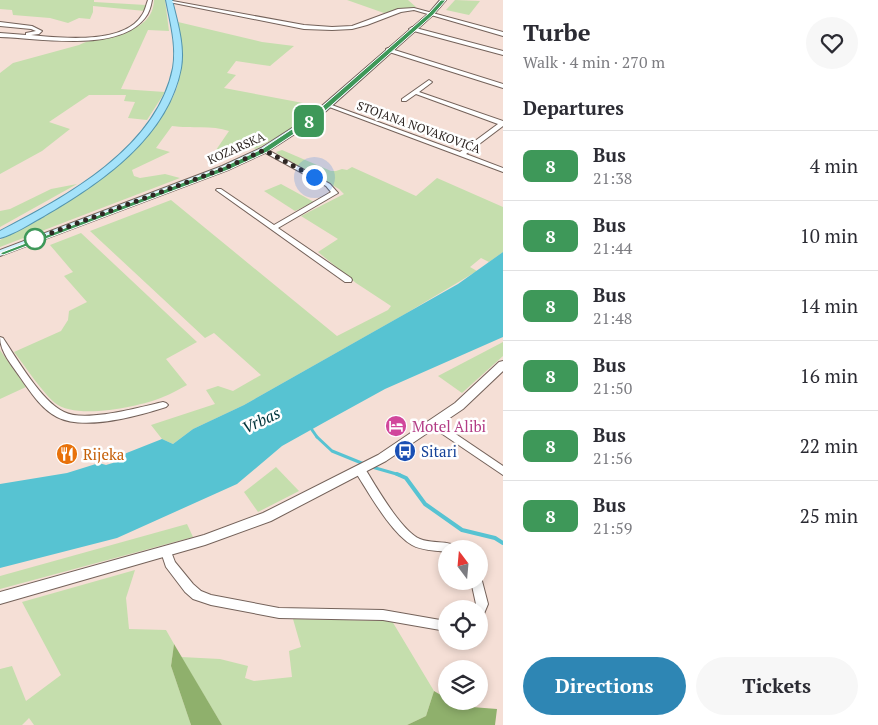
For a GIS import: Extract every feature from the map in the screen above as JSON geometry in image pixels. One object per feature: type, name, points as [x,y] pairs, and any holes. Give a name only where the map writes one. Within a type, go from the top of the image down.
[{"type":"main road","points":[[0,234],[42,214],[89,183],[124,154],[151,124],[170,93],[177,68],[176,42],[169,0]]},
{"type":"main road","name":"KOZARSKA","points":[[0,253],[225,168],[264,150],[294,133],[328,105],[412,28],[431,14],[443,0]]},
{"type":"street","points":[[0,35],[84,39],[114,34],[127,30],[143,19],[150,0]]},
{"type":"street","points":[[169,0],[316,28],[353,27],[404,10],[418,10],[503,34]]},
{"type":"street","points":[[414,2],[418,10]]},
{"type":"street","points":[[0,24],[32,28],[39,31],[21,36]]},
{"type":"street","points":[[412,28],[503,53]]},
{"type":"street","points":[[388,50],[503,86]]},
{"type":"street","points":[[404,100],[430,82]]},
{"type":"street","points":[[415,92],[503,123]]},
{"type":"street","name":"STOJANA NOVAKOVIĆA","points":[[328,105],[503,170]]},
{"type":"street","points":[[462,154],[503,123]]},
{"type":"street","points":[[264,150],[328,185],[335,193],[275,227]]},
{"type":"street","points":[[219,190],[275,227],[348,280]]},
{"type":"street","points":[[0,340],[35,390],[50,408],[60,415],[71,419],[90,418],[128,413],[164,405]]},
{"type":"street","points":[[0,598],[166,552],[233,531],[267,517],[382,458],[435,424],[459,406],[503,365]]},
{"type":"street","points":[[435,424],[503,471]]},
{"type":"street","points":[[360,470],[397,523],[410,537],[417,542],[438,546]]},
{"type":"street","points":[[166,552],[175,571],[189,588],[197,595],[211,600],[280,613],[383,615],[438,625]]},
{"type":"green space","points":[[0,0],[94,0],[94,2],[146,5],[145,11],[93,6],[90,19],[79,18],[68,23],[50,18],[13,15],[12,10],[0,9]]},
{"type":"green space","points":[[154,0],[165,0],[169,31],[148,30],[121,89],[165,92],[147,120],[128,118],[135,102],[124,101],[126,95],[89,95],[49,122],[70,129],[42,151],[0,174],[0,73],[13,63],[125,32],[136,27],[145,21],[151,12]]},
{"type":"green space","points":[[347,0],[408,0],[416,7],[384,13]]},
{"type":"green space","points":[[455,0],[480,1],[469,15],[446,10]]},
{"type":"green space","points":[[178,22],[262,42],[294,46],[270,66],[236,61],[227,73],[236,75],[224,88],[319,106],[286,132],[256,149],[253,148],[241,153],[232,150],[216,150],[229,131],[216,128],[172,126],[156,148],[170,152],[132,170],[134,176],[140,178],[165,174],[180,178],[0,247],[0,240],[69,201],[111,171],[148,134],[168,106],[177,87],[181,68]]},
{"type":"green space","points":[[282,150],[331,171],[347,170],[352,167],[416,196],[437,178],[503,207],[503,252],[489,262],[481,258],[470,267],[477,271],[244,405],[193,429],[173,444],[162,439],[151,425],[215,404],[206,390],[218,386],[233,391],[261,375],[214,333],[205,338],[90,231],[171,200],[337,336],[388,310],[391,306],[356,283],[318,252],[338,239],[301,216],[344,194],[339,189],[276,152]]},
{"type":"green space","points":[[77,184],[0,227],[0,211],[10,209],[51,189]]},
{"type":"green space","points":[[281,184],[314,202],[295,211],[264,191]]},
{"type":"green space","points":[[81,233],[197,342],[166,359],[187,385],[166,396],[139,405],[108,410],[77,411],[64,408],[55,403],[39,386],[14,352],[61,331],[68,320],[69,311],[87,302],[64,276],[73,272],[50,245]]},
{"type":"green space","points":[[503,342],[503,356],[462,393],[438,376]]},
{"type":"green space","points":[[0,350],[26,387],[0,399]]},
{"type":"green space","points":[[276,467],[299,491],[258,512],[244,492]]},
{"type":"green space","points":[[187,524],[193,537],[0,589],[0,576]]},
{"type":"green space","points":[[135,570],[126,598],[129,629],[166,630],[174,644],[171,666],[191,725],[34,725],[29,718],[22,725],[0,725],[0,669],[12,666],[26,701],[61,675],[22,602]]},
{"type":"green space","points":[[293,619],[392,621],[434,691],[426,716],[407,725],[222,725],[181,657],[220,659],[248,666],[245,678],[254,681],[292,677],[289,651],[301,647]]},
{"type":"green space","points":[[174,644],[222,725],[191,725],[171,666]]},
{"type":"green space","points":[[434,691],[438,693],[438,710],[497,709],[495,725],[407,725],[426,716]]},
{"type":"water","name":"Vrbas","points":[[503,252],[503,337],[385,389],[325,422],[282,446],[237,484],[117,538],[0,568],[0,484],[67,473],[99,463],[106,465],[116,462],[119,456],[162,439],[173,444],[193,429],[244,405],[458,284]]},
{"type":"waterway","points":[[310,427],[317,437],[332,451],[364,464]]},
{"type":"waterway","points":[[372,467],[398,474]]},
{"type":"waterway","points":[[398,474],[406,478],[425,504],[462,530],[495,538],[503,543]]},
{"type":"bus line","name":"8","points":[[0,253],[225,168],[264,150],[294,133],[312,119],[412,28],[431,14],[443,0]]},
{"type":"place","name":"Motel Alibi","points":[[396,426]]},
{"type":"place","name":"Sitari","points":[[405,451]]},
{"type":"place","name":"Rijeka","points":[[67,454]]},
{"type":"route","points":[[35,239],[225,168],[264,150],[314,177]]}]
